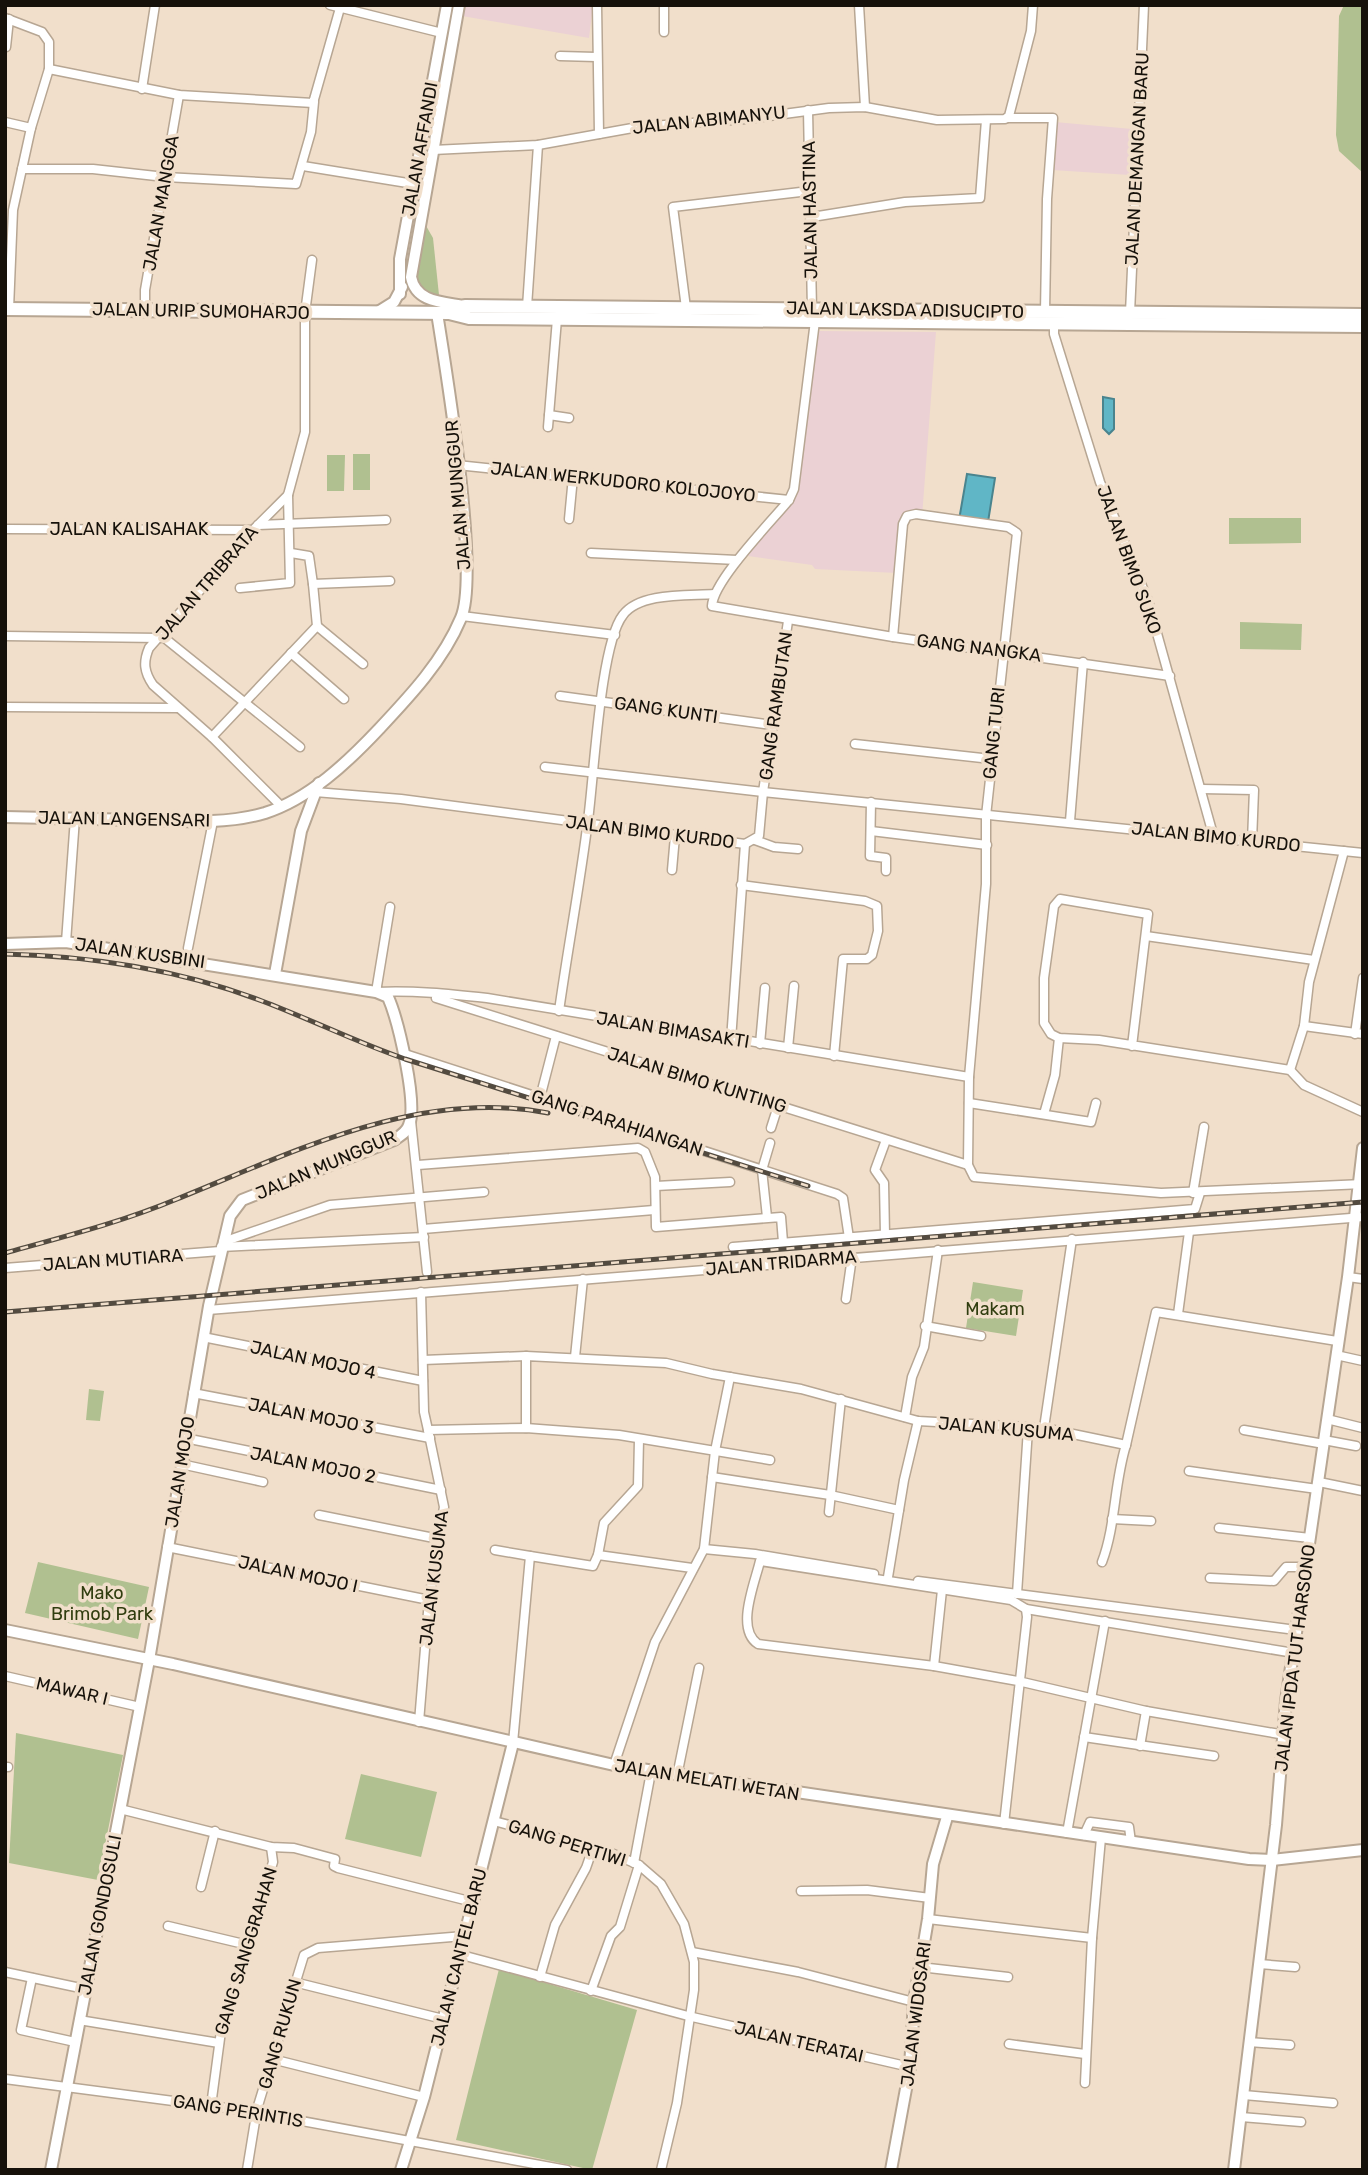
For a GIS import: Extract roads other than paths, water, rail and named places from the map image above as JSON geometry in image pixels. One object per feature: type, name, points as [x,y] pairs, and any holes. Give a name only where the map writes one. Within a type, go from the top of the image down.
[{"type":"main road","name":"JALAN LAKSDA ADISUCIPTO","points":[[443,313],[465,306],[635,314],[1130,313],[1348,320],[1363,326]]},
{"type":"main road","name":"JALAN URIP SUMOHARJO","points":[[7,309],[396,313]]},
{"type":"main road","name":"JALAN LAKSDA ADISUCIPTO","points":[[396,313],[443,313],[465,318],[557,319],[686,309],[1054,323],[1348,320],[1363,315]]},
{"type":"street","points":[[142,89],[155,5]]},
{"type":"street","points":[[330,5],[454,36]]},
{"type":"street","name":"JALAN AFFANDI","points":[[400,293],[400,259],[447,5]]},
{"type":"street","name":"JALAN AFFANDI","points":[[412,262],[459,5]]},
{"type":"street","points":[[597,5],[599,134]]},
{"type":"street","points":[[664,5],[664,32]]},
{"type":"street","points":[[859,5],[865,107]]},
{"type":"street","points":[[1008,118],[1031,31],[1033,5]]},
{"type":"street","name":"JALAN DEMANGAN BARU","points":[[1130,313],[1144,5]]},
{"type":"street","points":[[22,169],[93,169],[165,177],[296,184],[303,166],[314,102],[340,8]]},
{"type":"street","points":[[6,47],[7,18],[47,37],[50,42],[49,69],[9,210],[7,309]]},
{"type":"street","points":[[560,56],[596,57]]},
{"type":"street","points":[[49,69],[179,95],[314,102]]},
{"type":"street","name":"JALAN MANGGA","points":[[145,311],[145,290],[179,95]]},
{"type":"street","name":"JALAN ABIMANYU","points":[[433,150],[538,145],[638,127],[865,107],[928,120],[1053,118],[1047,199],[1045,312]]},
{"type":"street","name":"JALAN HASTINA","points":[[789,500],[794,489],[813,315],[808,110]]},
{"type":"street","points":[[812,216],[905,202],[979,198],[986,120]]},
{"type":"street","points":[[5,122],[31,128]]},
{"type":"street","points":[[527,307],[538,145]]},
{"type":"street","points":[[303,166],[426,186]]},
{"type":"street","points":[[686,309],[673,207],[810,191]]},
{"type":"street","name":"JALAN TRIBRATA","points":[[281,806],[212,737],[153,685],[145,670],[149,648],[256,527],[288,495],[305,432],[305,313],[313,260]]},
{"type":"street","points":[[376,313],[387,308],[400,293],[412,262]]},
{"type":"street","points":[[412,262],[413,286],[418,294],[428,299],[465,306]]},
{"type":"street","points":[[400,293],[412,309],[421,313]]},
{"type":"street","name":"JALAN MUNGGUR","points":[[317,788],[359,751],[427,674],[462,616],[466,586],[465,545],[443,313]]},
{"type":"street","points":[[548,428],[557,319]]},
{"type":"street","name":"JALAN BIMO SUKO","points":[[1054,323],[1054,334],[1100,482],[1137,570],[1170,676],[1214,838]]},
{"type":"street","points":[[549,415],[569,418]]},
{"type":"street","name":"JALAN WERKUDORO KOLOJOYO","points":[[457,464],[789,500]]},
{"type":"street","points":[[569,519],[573,477]]},
{"type":"street","points":[[240,588],[289,584],[291,552],[288,495]]},
{"type":"street","points":[[559,1011],[588,824],[601,701],[621,616],[631,607],[650,600],[714,594],[737,560],[789,500]]},
{"type":"street","name":"GANG TURI","points":[[893,637],[903,524],[907,516],[916,514],[1008,527],[1017,533],[986,816]]},
{"type":"street","name":"JALAN KALISAHAK","points":[[5,529],[256,527],[386,520]]},
{"type":"street","points":[[291,552],[309,556],[317,626],[363,664]]},
{"type":"street","points":[[591,552],[737,560]]},
{"type":"street","points":[[313,584],[390,581]]},
{"type":"street","name":"GANG NANGKA","points":[[714,594],[711,602],[715,608],[893,637],[1170,676]]},
{"type":"street","points":[[462,616],[615,635]]},
{"type":"street","name":"GANG RAMBUTAN","points":[[763,792],[788,621]]},
{"type":"street","points":[[212,737],[317,626]]},
{"type":"street","points":[[5,636],[161,637],[300,747]]},
{"type":"street","points":[[291,653],[344,699]]},
{"type":"street","points":[[1070,821],[1083,662]]},
{"type":"street","name":"GANG KUNTI","points":[[560,696],[772,725]]},
{"type":"street","points":[[5,707],[177,708]]},
{"type":"street","points":[[855,744],[991,759]]},
{"type":"street","points":[[545,766],[763,792]]},
{"type":"street","points":[[317,788],[301,831],[275,974],[376,992],[390,907]]},
{"type":"street","name":"JALAN LANGENSARI","points":[[5,817],[213,821],[264,813],[317,788]]},
{"type":"street","name":"JALAN BIMO KURDO","points":[[317,788],[745,844],[759,836],[763,792],[986,816],[1070,821],[1363,853]]},
{"type":"street","points":[[1202,789],[1254,790],[1252,841]]},
{"type":"street","points":[[871,802],[870,856],[886,859],[886,871]]},
{"type":"street","points":[[968,1165],[969,1077],[986,816]]},
{"type":"street","points":[[66,942],[75,818]]},
{"type":"street","points":[[188,948],[213,821]]},
{"type":"street","points":[[871,831],[986,845]]},
{"type":"street","points":[[672,870],[675,836]]},
{"type":"street","points":[[755,840],[774,847],[798,849]]},
{"type":"street","points":[[731,1040],[745,844]]},
{"type":"street","points":[[1290,1070],[1304,1026],[1314,960],[1344,851]]},
{"type":"street","points":[[741,886],[865,901],[877,906],[877,931],[872,955],[867,959],[843,959],[834,1056]]},
{"type":"street","points":[[1132,1046],[1148,914],[1064,897],[1058,901],[1049,933],[1044,1023],[1046,1030],[1059,1038],[1099,1040],[1132,1046],[1290,1070],[1304,1084],[1363,1112]]},
{"type":"street","points":[[1146,936],[1314,960]]},
{"type":"street","name":"JALAN KUSBINI","points":[[5,944],[66,942],[275,974]]},
{"type":"street","points":[[1304,1026],[1359,1034],[1363,978]]},
{"type":"street","points":[[788,1048],[794,986]]},
{"type":"street","points":[[760,1044],[765,988]]},
{"type":"street","name":"JALAN BIMASAKTI","points":[[376,992],[406,990],[426,995],[487,998],[969,1077]]},
{"type":"street","name":"JALAN MUNGGUR","points":[[213,1286],[233,1208],[242,1200],[394,1140],[405,1132],[411,1118],[405,1054],[388,997],[376,992]]},
{"type":"street","name":"JALAN BIMO KUNTING","points":[[426,995],[968,1165],[977,1180],[1134,1192],[1197,1193]]},
{"type":"street","points":[[540,1098],[556,1036]]},
{"type":"street","points":[[1044,1114],[1055,1075],[1059,1038]]},
{"type":"street","name":"GANG PARAHIANGAN","points":[[405,1054],[830,1192],[843,1198],[849,1238]]},
{"type":"street","points":[[969,1103],[1091,1122],[1096,1103]]},
{"type":"street","points":[[771,1128],[778,1106]]},
{"type":"street","points":[[411,1118],[418,1165],[427,1272]]},
{"type":"street","points":[[733,1247],[1195,1209],[1204,1126]]},
{"type":"street","points":[[885,1235],[884,1183],[875,1170],[886,1140]]},
{"type":"street","points":[[767,1217],[762,1170],[770,1143]]},
{"type":"street","points":[[418,1165],[638,1148],[648,1157],[656,1186],[654,1210],[659,1228],[781,1217],[783,1242]]},
{"type":"street","name":"JALAN IPDA TUT HARSONO","points":[[1234,2170],[1272,1860],[1296,1630],[1338,1341],[1359,1218],[1363,1148]]},
{"type":"street","points":[[656,1186],[730,1182]]},
{"type":"street","points":[[1197,1193],[1360,1184]]},
{"type":"street","points":[[221,1247],[330,1205],[484,1192]]},
{"type":"street","points":[[221,1247],[423,1233],[654,1210]]},
{"type":"street","name":"JALAN TRIDARMA","points":[[208,1310],[1359,1218]]},
{"type":"street","points":[[1178,1314],[1189,1232]]},
{"type":"street","points":[[1045,1428],[1072,1239]]},
{"type":"street","name":"JALAN MUTIARA","points":[[5,1268],[221,1247]]},
{"type":"street","points":[[905,1417],[912,1377],[924,1347],[938,1250]]},
{"type":"street","points":[[846,1299],[852,1257]]},
{"type":"street","points":[[1348,1277],[1363,1279]]},
{"type":"street","points":[[575,1357],[583,1279]]},
{"type":"street","name":"JALAN MOJO","points":[[149,1660],[213,1286]]},
{"type":"street","name":"JALAN KUSUMA","points":[[419,1722],[429,1600],[444,1507],[429,1434],[423,1381],[421,1292]]},
{"type":"street","points":[[1102,1562],[1154,1315],[1159,1312],[1178,1314],[1338,1341]]},
{"type":"street","points":[[925,1326],[982,1336]]},
{"type":"street","name":"JALAN MOJO 4","points":[[203,1337],[423,1381]]},
{"type":"street","points":[[1336,1355],[1363,1361]]},
{"type":"street","points":[[526,1356],[526,1428]]},
{"type":"street","name":"JALAN KUSUMA","points":[[423,1360],[526,1356],[666,1363],[841,1399],[919,1421],[1045,1428],[1126,1445]]},
{"type":"street","points":[[614,1765],[656,1642],[704,1549],[715,1451],[730,1377]]},
{"type":"street","name":"JALAN MOJO 3","points":[[193,1393],[429,1434]]},
{"type":"street","points":[[829,1512],[841,1399]]},
{"type":"street","points":[[1327,1419],[1363,1428]]},
{"type":"street","points":[[888,1577],[899,1510],[919,1421]]},
{"type":"street","points":[[429,1434],[526,1428],[619,1435],[770,1460]]},
{"type":"street","points":[[1017,1594],[1028,1429]]},
{"type":"street","points":[[1244,1430],[1356,1446]]},
{"type":"street","name":"JALAN MOJO 2","points":[[185,1438],[441,1490]]},
{"type":"street","points":[[495,1550],[590,1567],[598,1555],[604,1523],[638,1486],[639,1439]]},
{"type":"street","points":[[181,1464],[263,1482]]},
{"type":"street","points":[[1189,1471],[1363,1491]]},
{"type":"street","points":[[712,1477],[899,1510]]},
{"type":"street","points":[[319,1515],[439,1539]]},
{"type":"street","points":[[1112,1518],[1151,1521]]},
{"type":"street","points":[[1219,1528],[1310,1538]]},
{"type":"street","name":"JALAN MOJO I","points":[[167,1547],[429,1600]]},
{"type":"street","points":[[704,1549],[755,1554],[888,1577],[1296,1630]]},
{"type":"street","points":[[598,1555],[692,1568]]},
{"type":"street","points":[[513,1743],[530,1556]]},
{"type":"street","points":[[1285,1735],[1090,1700],[1018,1681],[934,1666],[758,1644],[749,1636],[747,1619],[760,1561],[1012,1600],[1026,1609],[1294,1653]]},
{"type":"street","points":[[1210,1578],[1275,1581],[1286,1567],[1306,1567]]},
{"type":"street","points":[[934,1666],[942,1590]]},
{"type":"street","points":[[1004,1825],[1026,1609]]},
{"type":"street","points":[[1066,1833],[1105,1621]]},
{"type":"street","name":"JALAN MELATI WETAN","points":[[5,1630],[651,1772],[947,1817],[1272,1860],[1363,1850]]},
{"type":"street","name":"JALAN GONDOSULI","points":[[51,2170],[149,1660]]},
{"type":"street","points":[[677,1776],[699,1668]]},
{"type":"street","name":"MAWAR I","points":[[5,1676],[140,1707]]},
{"type":"street","points":[[1140,1746],[1146,1711]]},
{"type":"street","points":[[1084,1737],[1214,1756]]},
{"type":"street","name":"JALAN CANTEL BARU","points":[[401,2170],[424,2097],[513,1743]]},
{"type":"street","points":[[591,1991],[611,1936],[620,1927],[636,1864],[651,1772]]},
{"type":"street","points":[[120,1809],[271,1847],[316,1852],[332,1857],[335,1867],[350,1872],[473,1902]]},
{"type":"street","name":"JALAN WIDOSARI","points":[[891,2170],[910,2067],[914,2003],[928,1919],[933,1864],[947,1817]]},
{"type":"street","name":"GANG PERTIWI","points":[[494,1821],[593,1847],[636,1864],[667,1891],[684,1924],[692,1952],[694,1980],[677,2103],[661,2170]]},
{"type":"street","points":[[1084,1835],[1090,1822],[1122,1823],[1129,1827],[1131,1842]]},
{"type":"street","points":[[201,1886],[215,1831]]},
{"type":"street","points":[[1085,2083],[1092,1938],[1101,1838]]},
{"type":"street","name":"GANG SANGGRAHAN","points":[[79,2020],[219,2043],[273,1863],[271,1847]]},
{"type":"street","points":[[540,1977],[555,1926],[586,1868],[593,1847]]},
{"type":"street","points":[[801,1891],[867,1890],[930,1898]]},
{"type":"street","points":[[928,1919],[1092,1938]]},
{"type":"street","points":[[168,1926],[247,1945]]},
{"type":"street","name":"GANG RUKUN","points":[[247,2170],[257,2113],[304,1955],[318,1948],[464,1936]]},
{"type":"street","points":[[692,1952],[798,1972],[914,2003]]},
{"type":"street","name":"JALAN TERATAI","points":[[458,1954],[688,2016],[910,2067]]},
{"type":"street","points":[[1259,1964],[1295,1967]]},
{"type":"street","points":[[920,1967],[1008,1977]]},
{"type":"street","points":[[5,1972],[85,1989]]},
{"type":"street","points":[[32,1978],[21,2030],[75,2042]]},
{"type":"street","points":[[294,1982],[443,2019]]},
{"type":"street","points":[[1249,2042],[1290,2045]]},
{"type":"street","points":[[211,2106],[219,2043]]},
{"type":"street","points":[[1009,2044],[1085,2054]]},
{"type":"street","points":[[272,2059],[424,2097]]},
{"type":"street","name":"GANG PERINTIS","points":[[5,2079],[257,2113],[567,2170]]},
{"type":"street","points":[[1244,2095],[1333,2103]]},
{"type":"street","points":[[1241,2117],[1301,2122]]},
{"type":"water","points":[[1103,397],[1114,399],[1114,429],[1109,434],[1103,428]]},
{"type":"water","points":[[967,474],[995,478],[988,522],[959,520]]},
{"type":"railway","points":[[5,954],[103,962],[200,981],[262,1001],[405,1059],[808,1186]]},
{"type":"railway","points":[[5,1253],[135,1215],[266,1162],[358,1129],[452,1109],[500,1108],[548,1113]]},
{"type":"railway","points":[[5,1312],[1363,1202]]},
{"type":"park label","name":"Makam","points":[[995,1309]]},
{"type":"park label","name":"Mako Brimob Park","points":[[102,1603]]}]
